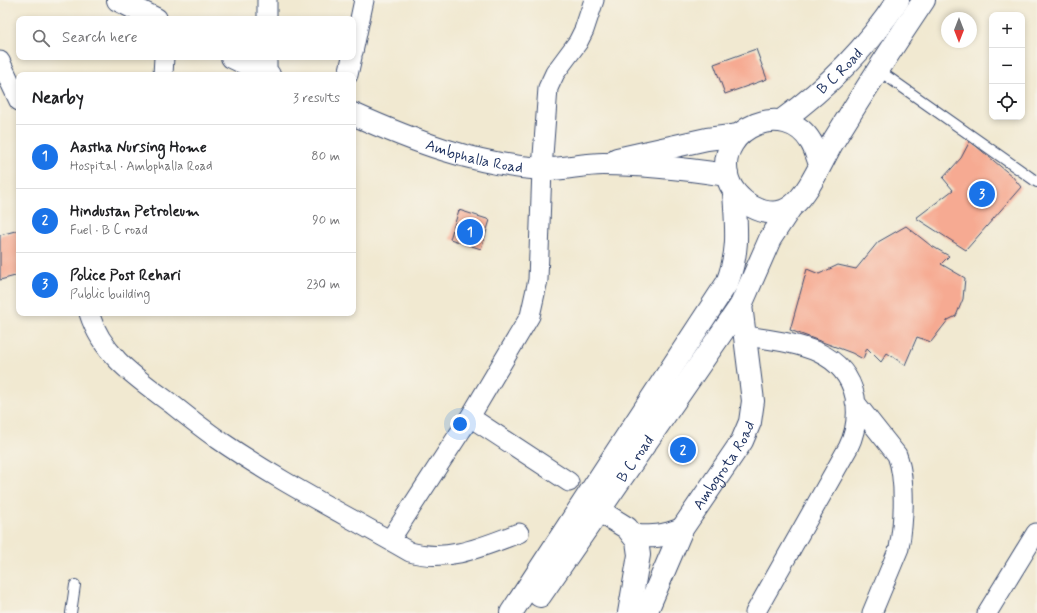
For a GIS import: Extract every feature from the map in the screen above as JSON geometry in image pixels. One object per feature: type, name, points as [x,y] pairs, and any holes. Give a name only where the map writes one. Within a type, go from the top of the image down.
[{"type":"main road","points":[[118,0],[150,16]]},
{"type":"main road","name":"B C Road","points":[[820,164],[878,70],[924,0]]},
{"type":"main road","name":"B C Road","points":[[781,121],[813,98],[845,69],[894,7]]},
{"type":"main road","points":[[241,60],[268,69]]},
{"type":"main road","name":"Ambphalla Road","points":[[356,115],[443,150],[488,162],[542,169],[601,164]]},
{"type":"main road","points":[[512,613],[592,506],[727,283],[733,266],[737,246],[730,183],[727,157],[734,141],[746,128],[763,121],[781,121],[798,128],[811,141],[820,164],[805,193],[791,207],[780,211],[763,211],[746,204],[730,183],[688,169],[601,164]]},
{"type":"main road","points":[[601,164],[650,150],[707,139],[739,135]]},
{"type":"main road","name":"B C road","points":[[530,613],[592,506],[741,305],[770,239],[791,207]]},
{"type":"main road","name":"Ambgrota Road","points":[[646,613],[682,529],[742,441],[750,422],[753,401],[741,305]]},
{"type":"main road","points":[[592,506],[627,528],[637,541],[639,555],[629,613]]},
{"type":"main road","points":[[633,535],[659,537],[682,529]]},
{"type":"street","points":[[267,0],[267,16]]},
{"type":"street","points":[[356,38],[364,0]]},
{"type":"street","points":[[390,540],[470,417],[530,316],[536,298],[538,280],[542,169],[548,88],[555,73],[578,42],[584,30],[594,0]]},
{"type":"street","points":[[163,72],[164,60]]},
{"type":"street","points":[[349,72],[351,60]]},
{"type":"street","points":[[0,61],[16,95]]},
{"type":"street","points":[[90,316],[102,344],[123,367],[218,440],[271,474],[410,552],[433,556],[474,550],[519,533]]},
{"type":"street","points":[[746,336],[794,344],[826,356],[845,372],[853,389],[856,402],[856,426],[853,437],[755,613]]},
{"type":"street","points":[[856,402],[897,455],[903,485],[901,537],[899,548],[872,613]]},
{"type":"street","points":[[470,417],[569,482]]},
{"type":"street","points":[[992,611],[1036,533]]},
{"type":"lane","points":[[878,70],[1037,182]]},
{"type":"lane","points":[[71,613],[75,585]]},
{"type":"building","points":[[756,49],[767,79],[725,94],[714,64]]},
{"type":"building","points":[[970,141],[1012,176],[1021,187],[966,250],[916,218],[953,190],[943,178],[961,158]]},
{"type":"building","points":[[459,210],[490,220],[481,249],[450,239]]},
{"type":"building","points":[[906,226],[930,245],[949,256],[941,264],[965,278],[963,299],[956,316],[948,320],[931,342],[917,337],[905,365],[887,353],[881,362],[867,348],[863,359],[852,353],[790,330],[807,269],[819,274],[838,265],[856,269],[878,242]]},
{"type":"building","points":[[16,231],[16,276],[0,280],[0,235]]},
{"type":"place","name":"Police Post Rehari","points":[[982,194]]},
{"type":"place","name":"Aastha Nursing Home","points":[[470,232]]},
{"type":"place","name":"Hindustan Petroleum","points":[[683,450]]}]
